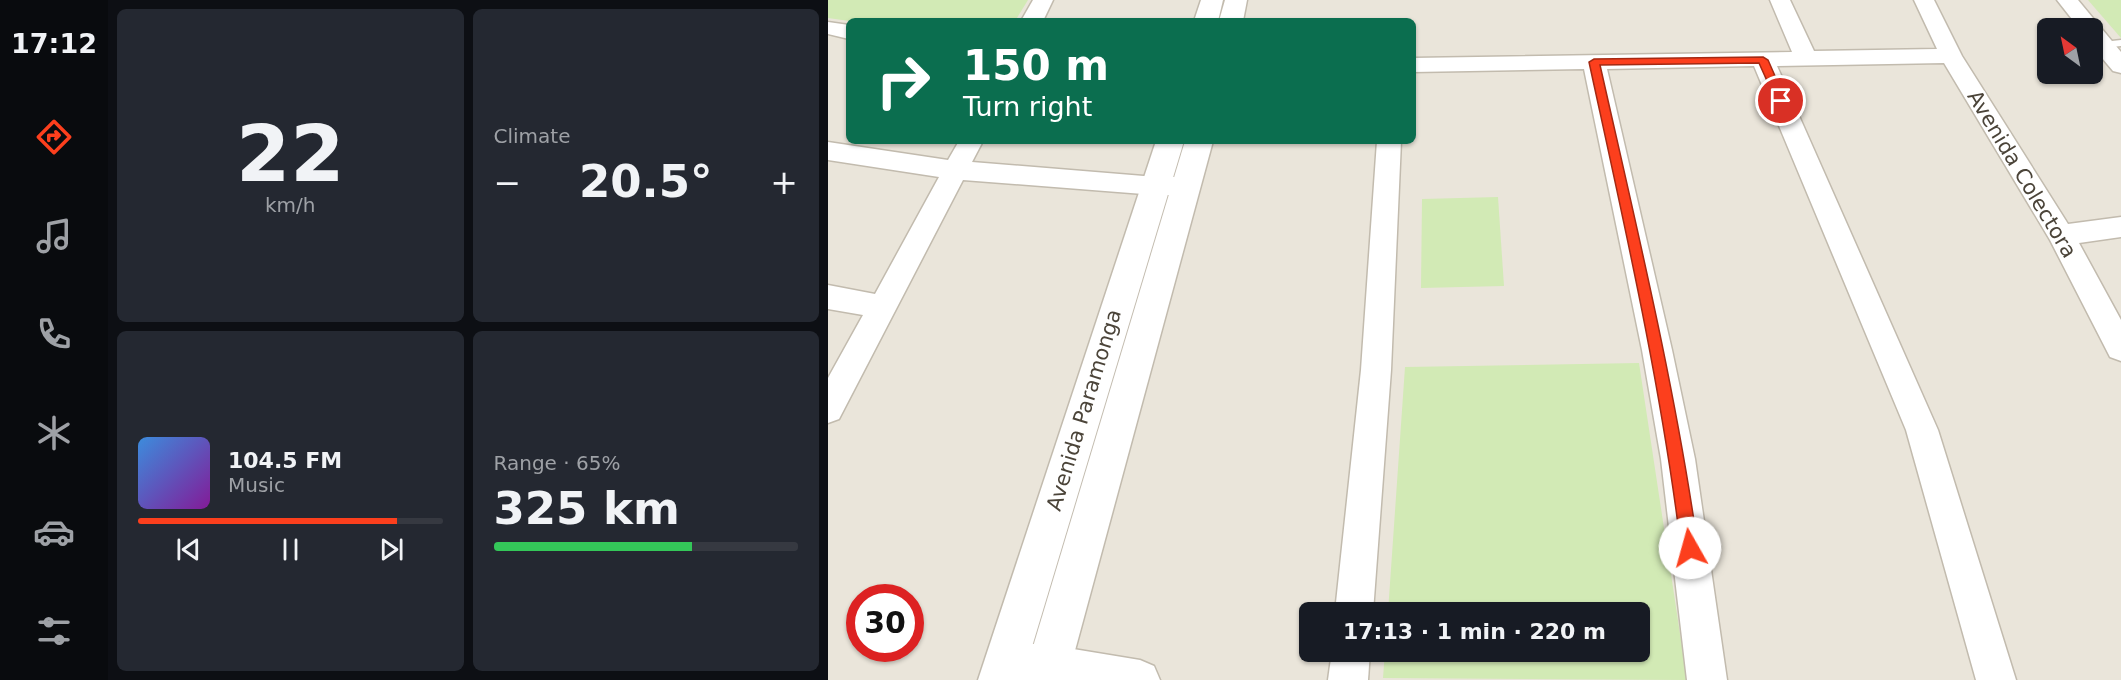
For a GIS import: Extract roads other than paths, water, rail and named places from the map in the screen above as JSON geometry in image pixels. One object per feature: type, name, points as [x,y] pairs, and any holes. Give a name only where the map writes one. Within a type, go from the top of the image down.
[{"type":"street","points":[[1034,18],[1043,0]]},
{"type":"street","points":[[1207,18],[1212,0]]},
{"type":"street","points":[[1232,18],[1236,0]]},
{"type":"street","points":[[1780,0],[1806,59]]},
{"type":"street","name":"Avenida Colectora","points":[[1924,0],[1951,56],[2061,235],[2121,348]]},
{"type":"street","points":[[2067,0],[2084,18]]},
{"type":"street","points":[[828,28],[846,31]]},
{"type":"street","points":[[2103,39],[2121,66]]},
{"type":"street","points":[[1416,65],[1951,56]]},
{"type":"street","points":[[1763,60],[1922,430],[1996,680]]},
{"type":"street","points":[[1594,62],[1658,350],[1678,459],[1707,680]]},
{"type":"street","points":[[828,408],[969,144]]},
{"type":"street","name":"Avenida Paramonga","points":[[1047,672],[1171,186],[1170,144]]},
{"type":"street","name":"Avenida Paramonga","points":[[1003,671],[1171,186],[1196,144]]},
{"type":"street","points":[[1355,602],[1376,370],[1389,144]]},
{"type":"street","points":[[828,151],[955,170],[1171,186]]},
{"type":"street","points":[[2061,235],[2121,227]]},
{"type":"street","points":[[828,297],[882,307]]},
{"type":"street","points":[[1348,680],[1349,662]]},
{"type":"street","points":[[1003,671],[1047,672],[1140,680]]}]
